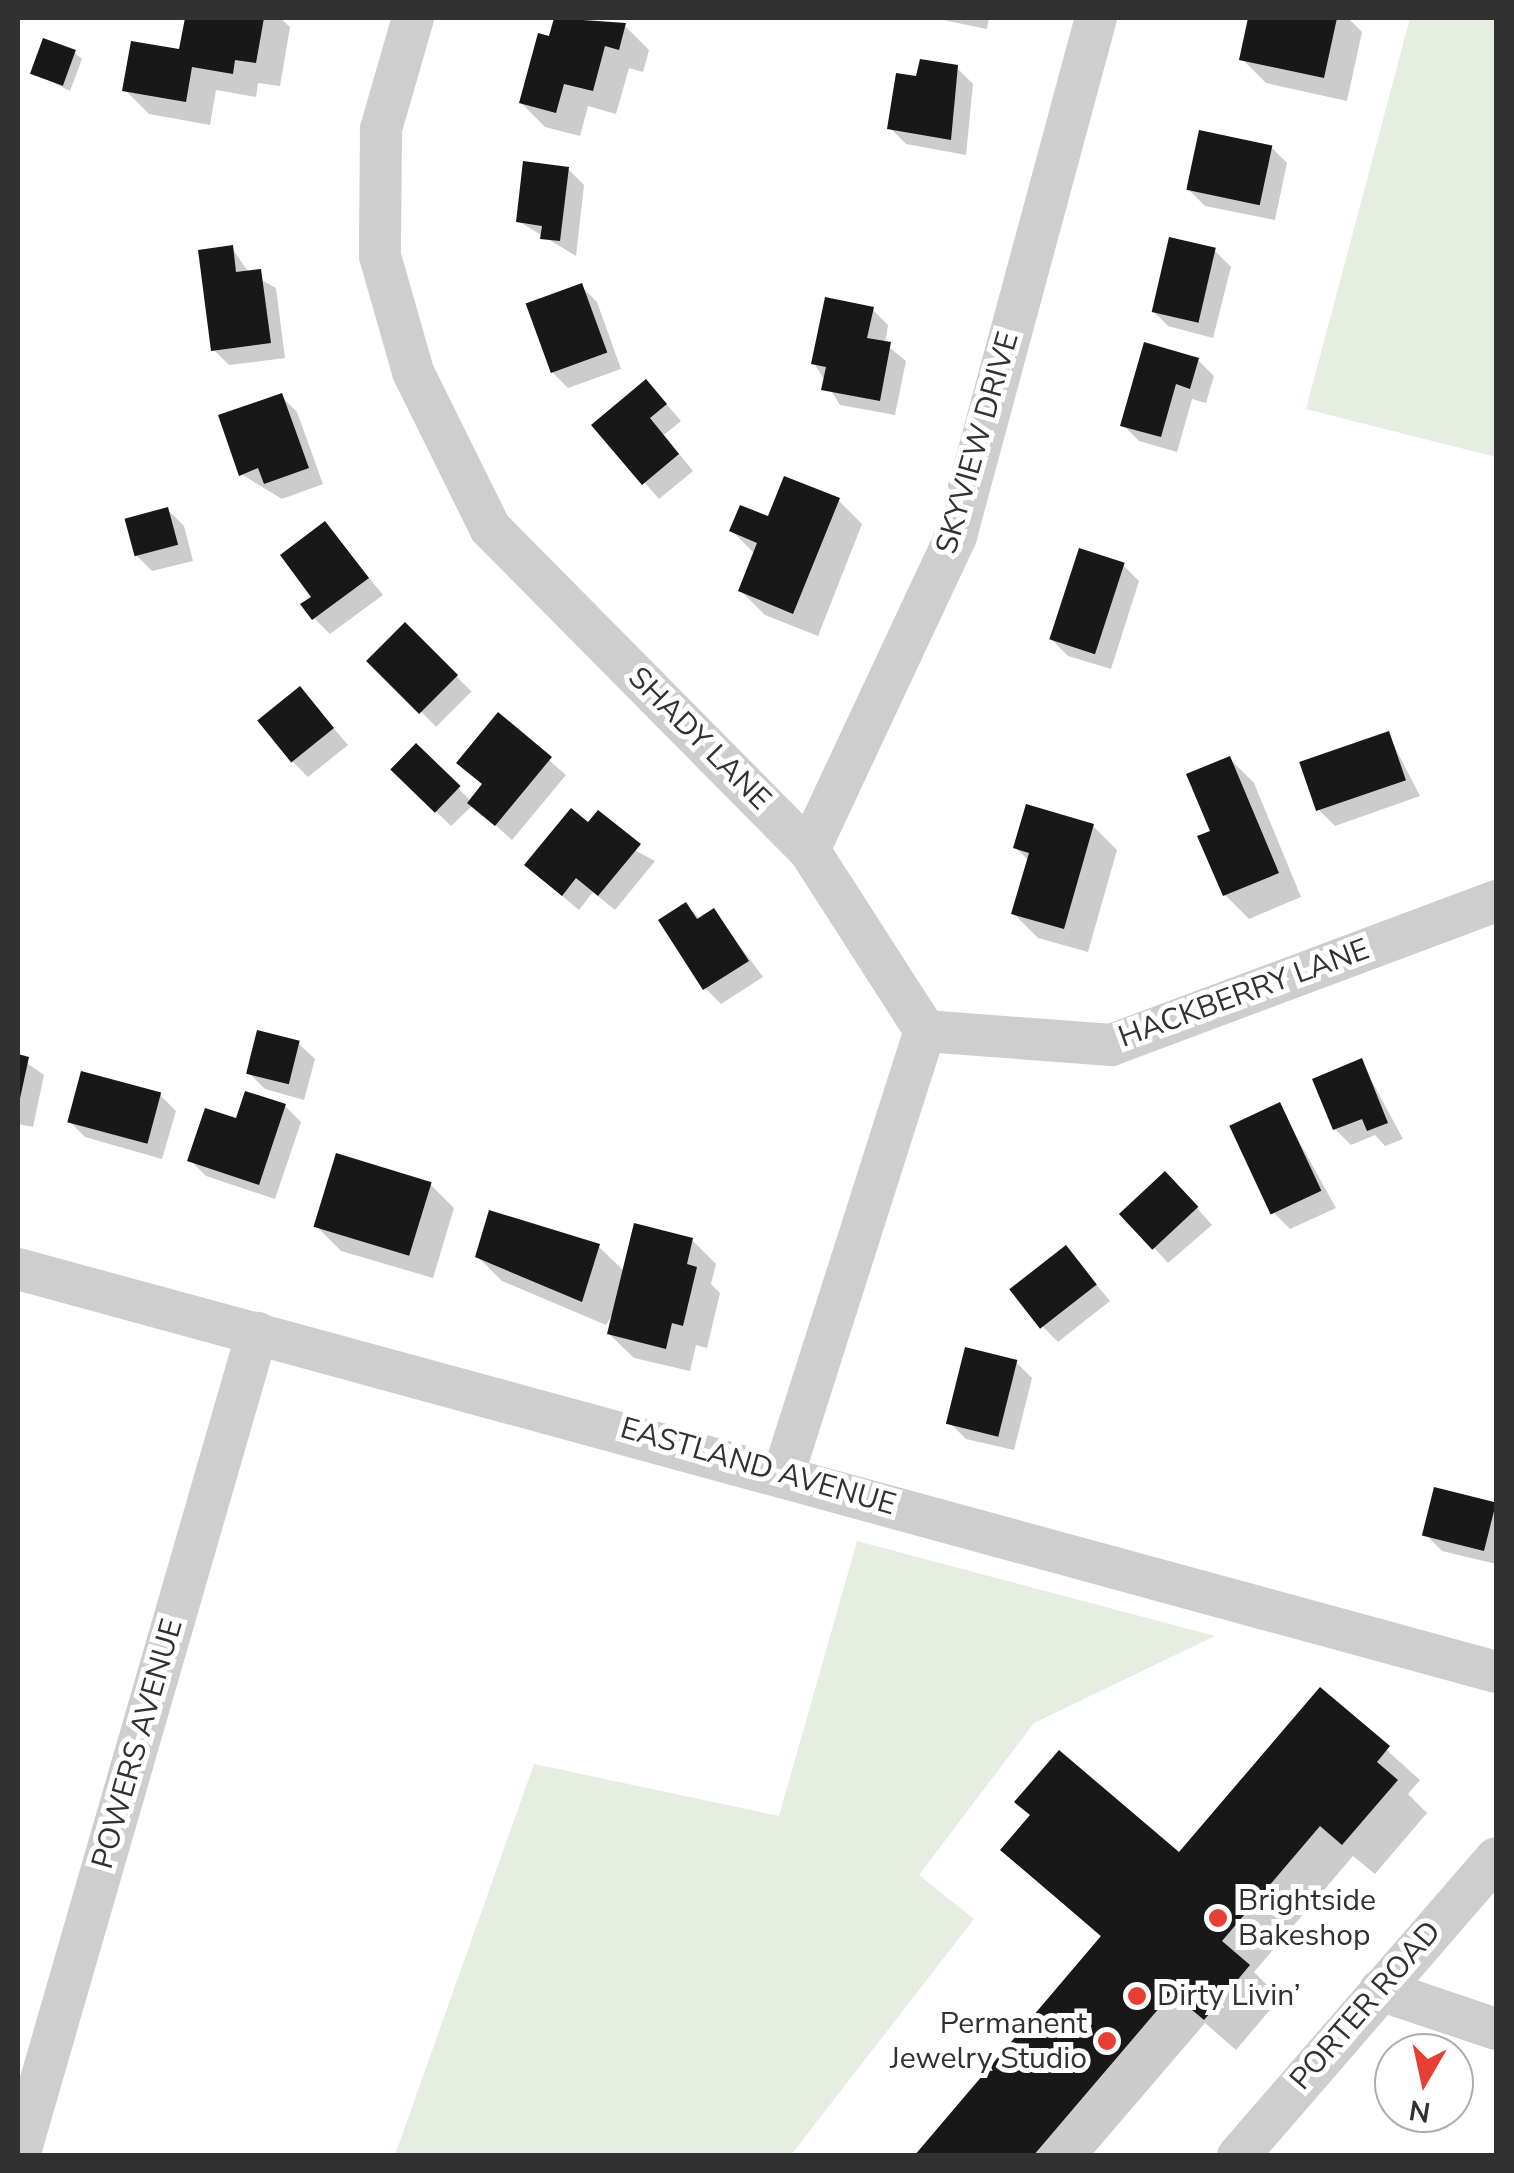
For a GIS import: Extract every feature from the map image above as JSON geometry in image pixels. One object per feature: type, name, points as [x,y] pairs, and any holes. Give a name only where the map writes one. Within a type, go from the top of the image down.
[{"type":"street","name":"SHADY LANE","points":[[413,18],[381,129],[380,256],[414,372],[490,528],[808,850],[925,1031]]},
{"type":"street","name":"SKYVIEW DRIVE","points":[[808,850],[956,536],[1096,18]]},
{"type":"street","name":"HACKBERRY LANE","points":[[925,1031],[1111,1045],[1496,900]]},
{"type":"street","points":[[784,1472],[925,1031]]},
{"type":"street","name":"EASTLAND AVENUE","points":[[18,1269],[784,1472],[1261,1614],[1496,1672]]},
{"type":"street","name":"POWERS AVENUE","points":[[19,2156],[257,1333]]},
{"type":"street","name":"PORTER ROAD","points":[[1238,2156],[1496,1858]]},
{"type":"street","points":[[1380,1990],[1496,2028]]},
{"type":"shaded area","points":[[1410,18],[1496,18],[1496,457],[1306,409]]},
{"type":"shaded area","points":[[857,1541],[1215,1636],[1034,1723],[919,1875],[974,1919],[791,2155],[395,2155],[534,1764],[779,1816]]},
{"type":"building","points":[[185,18],[264,18],[256,63],[235,60],[233,74],[192,67],[186,102],[122,91],[131,41],[179,49]]},
{"type":"building","points":[[554,18],[626,23],[619,50],[605,46],[593,91],[564,84],[556,113],[519,103],[538,33],[549,36]]},
{"type":"building","points":[[1248,18],[1337,18],[1324,78],[1239,60]]},
{"type":"building","points":[[43,38],[76,50],[63,86],[30,74]]},
{"type":"building","points":[[920,59],[958,65],[951,140],[887,129],[896,73],[916,76]]},
{"type":"building","points":[[1199,130],[1272,146],[1260,205],[1186,190]]},
{"type":"building","points":[[523,161],[569,167],[560,241],[540,239],[542,226],[516,222]]},
{"type":"building","points":[[1169,237],[1216,248],[1198,323],[1152,312]]},
{"type":"building","points":[[233,245],[236,272],[261,269],[271,343],[211,351],[198,250]]},
{"type":"building","points":[[582,283],[607,353],[551,373],[526,304]]},
{"type":"building","points":[[825,297],[874,307],[867,338],[891,342],[880,401],[821,390],[826,367],[811,364]]},
{"type":"building","points":[[1144,342],[1199,358],[1190,389],[1176,384],[1161,437],[1120,426]]},
{"type":"building","points":[[646,379],[667,404],[650,418],[679,454],[642,485],[591,425]]},
{"type":"building","points":[[282,393],[309,468],[264,484],[258,468],[239,476],[218,415]]},
{"type":"building","points":[[784,476],[840,498],[793,614],[738,591],[757,543],[729,531],[740,505],[768,516]]},
{"type":"building","points":[[168,507],[178,545],[135,556],[125,519]]},
{"type":"building","points":[[325,521],[369,578],[312,620],[300,604],[311,597],[280,555]]},
{"type":"building","points":[[1079,548],[1125,563],[1095,654],[1049,639]]},
{"type":"building","points":[[405,622],[458,675],[419,714],[366,661]]},
{"type":"building","points":[[300,686],[334,728],[291,763],[257,721]]},
{"type":"building","points":[[498,712],[552,757],[495,826],[467,803],[482,784],[456,763]]},
{"type":"building","points":[[1389,731],[1406,780],[1316,811],[1299,762]]},
{"type":"building","points":[[416,743],[461,786],[435,813],[390,770]]},
{"type":"building","points":[[1230,756],[1279,873],[1223,896],[1197,836],[1210,831],[1186,774]]},
{"type":"building","points":[[1026,804],[1094,824],[1064,929],[1011,914],[1029,853],[1013,848]]},
{"type":"building","points":[[571,808],[588,822],[598,810],[641,844],[598,896],[576,878],[562,896],[524,865]]},
{"type":"building","points":[[686,902],[697,919],[714,908],[749,961],[703,990],[658,920]]},
{"type":"building","points":[[257,1030],[300,1041],[289,1084],[246,1074]]},
{"type":"building","points":[[18,1054],[29,1057],[19,1103],[18,1103]]},
{"type":"building","points":[[1362,1058],[1388,1123],[1367,1131],[1362,1119],[1333,1130],[1312,1079]]},
{"type":"building","points":[[81,1071],[161,1092],[147,1144],[67,1122]]},
{"type":"building","points":[[245,1091],[286,1104],[259,1185],[187,1161],[205,1108],[236,1118]]},
{"type":"building","points":[[1280,1102],[1321,1191],[1271,1214],[1229,1126]]},
{"type":"building","points":[[336,1153],[432,1182],[409,1256],[313,1227]]},
{"type":"building","points":[[1165,1171],[1198,1207],[1152,1250],[1119,1214]]},
{"type":"building","points":[[489,1210],[600,1244],[582,1302],[475,1257]]},
{"type":"building","points":[[634,1223],[693,1238],[687,1264],[697,1267],[683,1326],[672,1323],[666,1349],[607,1334]]},
{"type":"building","points":[[1066,1245],[1097,1284],[1040,1329],[1009,1289]]},
{"type":"building","points":[[965,1347],[1017,1360],[998,1437],[946,1424]]},
{"type":"building","points":[[1434,1487],[1496,1502],[1484,1551],[1422,1536]]},
{"type":"building","points":[[1320,1687],[1390,1746],[1377,1762],[1398,1780],[1342,1845],[1320,1826],[1222,1941],[1250,1965],[1204,2020],[1172,1993],[1033,2156],[914,2156],[1101,1936],[1000,1850],[1030,1815],[1014,1802],[1059,1750],[1179,1852]]},
{"type":"place","name":"Brightside Bakeshop","points":[[1218,1918]]},
{"type":"place","name":"Dirty Livin’","points":[[1137,1996]]},
{"type":"place","name":"Permanent Jewelry Studio","points":[[1107,2041]]}]
